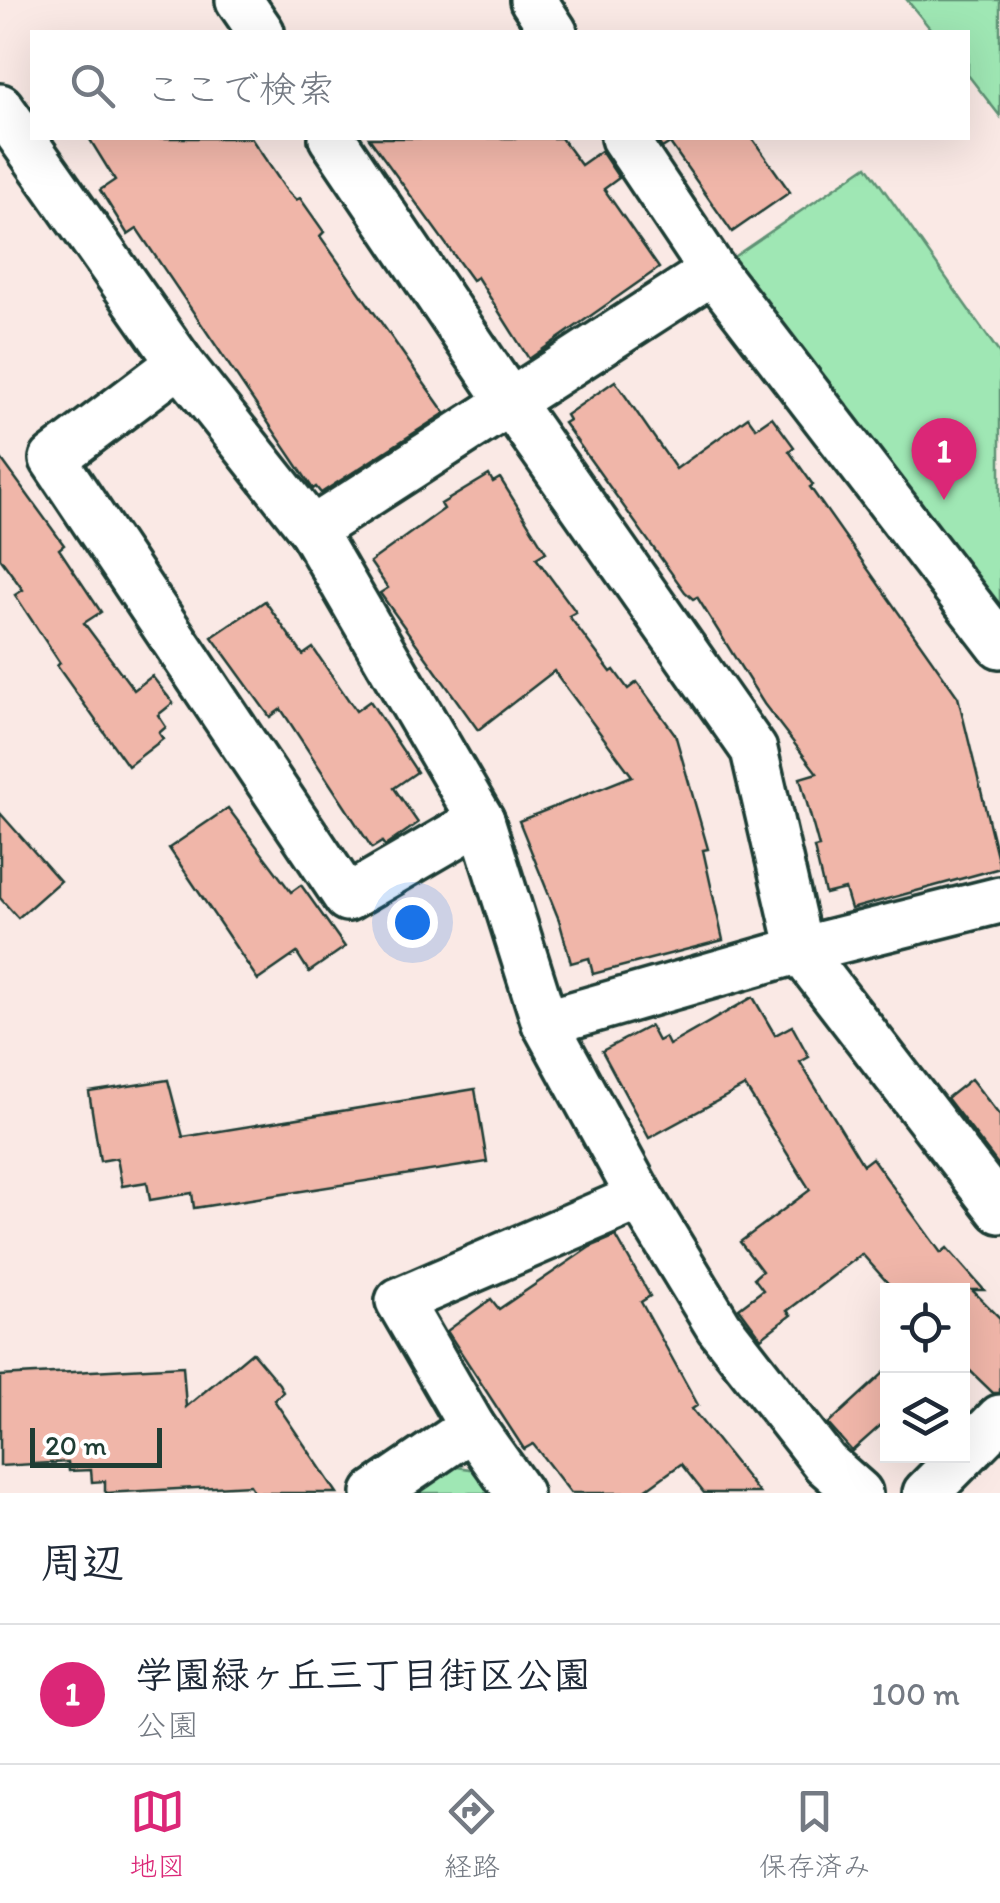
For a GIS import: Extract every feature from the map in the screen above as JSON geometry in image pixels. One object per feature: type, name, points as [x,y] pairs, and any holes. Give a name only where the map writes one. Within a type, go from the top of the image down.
[{"type":"street","points":[[239,0],[260,30]]},
{"type":"street","points":[[533,0],[553,30]]},
{"type":"street","points":[[0,107],[180,363],[312,530],[480,820],[546,1023],[640,1198],[719,1327],[825,1463],[859,1493]]},
{"type":"street","points":[[333,140],[510,402],[754,750],[800,950],[1000,1210]]},
{"type":"street","points":[[625,140],[713,271],[1000,646]]},
{"type":"street","points":[[312,530],[713,271]]},
{"type":"street","points":[[180,363],[53,460],[347,898],[480,820]]},
{"type":"street","points":[[546,1023],[800,950],[1000,900]]},
{"type":"street","points":[[518,1493],[472,1427],[400,1301],[640,1198]]},
{"type":"street","points":[[926,1493],[1000,1418]]},
{"type":"street","points":[[375,1493],[472,1427]]},
{"type":"green space","points":[[907,0],[1000,0],[1000,116],[970,78],[970,30],[931,30]]},
{"type":"green space","points":[[867,166],[1000,354],[1000,645],[713,271]]},
{"type":"green space","points":[[444,1465],[483,1471],[499,1493],[414,1493]]},
{"type":"building","points":[[90,140],[252,140],[287,191],[296,200],[300,198],[324,232],[320,236],[445,413],[321,493],[316,487],[313,489],[137,229],[128,235],[100,190],[115,180]]},
{"type":"building","points":[[370,140],[562,140],[581,165],[601,151],[619,178],[604,189],[659,268],[529,359],[477,277],[472,280]]},
{"type":"building","points":[[656,140],[753,140],[790,192],[732,232],[670,143],[662,148]]},
{"type":"building","points":[[615,381],[676,469],[748,417],[756,428],[772,417],[794,447],[789,451],[813,485],[810,487],[958,697],[1000,868],[851,909],[845,889],[825,894],[814,848],[819,847],[800,778],[817,773],[764,704],[697,597],[693,599],[685,592],[564,423],[569,420],[566,415]]},
{"type":"building","points":[[0,457],[64,545],[59,549],[101,612],[84,623],[134,690],[152,676],[173,703],[158,715],[166,727],[159,733],[163,739],[128,766],[57,666],[60,663],[15,595],[23,590],[0,558]]},
{"type":"building","points":[[489,475],[493,482],[500,478],[546,552],[536,558],[576,612],[569,616],[628,689],[637,682],[675,734],[708,849],[703,850],[723,940],[593,974],[589,958],[571,963],[559,920],[519,821],[632,776],[554,671],[478,730],[380,593],[388,588],[370,562],[444,509],[441,504]]},
{"type":"building","points":[[265,601],[303,655],[313,648],[356,711],[370,701],[417,772],[394,788],[418,823],[385,846],[382,842],[372,848],[281,709],[270,717],[212,637]]},
{"type":"building","points":[[228,808],[291,892],[301,885],[345,947],[309,972],[297,953],[258,980],[169,848]]},
{"type":"building","points":[[0,813],[60,881],[18,918],[0,898]]},
{"type":"building","points":[[753,997],[775,1035],[792,1026],[809,1057],[800,1062],[863,1165],[872,1158],[941,1253],[947,1248],[984,1290],[972,1290],[1000,1318],[1000,1393],[993,1393],[970,1371],[970,1283],[888,1283],[862,1254],[787,1311],[791,1315],[761,1338],[739,1308],[763,1290],[754,1278],[762,1271],[740,1242],[810,1190],[745,1086],[649,1138],[602,1051],[650,1026],[658,1041],[665,1037],[669,1045]]},
{"type":"building","points":[[971,1079],[1000,1116],[1000,1167],[947,1098]]},
{"type":"building","points":[[168,1080],[183,1137],[475,1089],[487,1162],[194,1208],[192,1193],[150,1200],[147,1182],[122,1186],[117,1158],[100,1161],[89,1092]]},
{"type":"building","points":[[616,1236],[650,1296],[641,1302],[698,1405],[692,1409],[759,1493],[704,1493],[681,1464],[641,1493],[571,1493],[533,1444],[524,1449],[447,1331],[491,1299],[499,1309],[590,1247]]},
{"type":"building","points":[[252,1352],[279,1384],[283,1392],[274,1400],[337,1493],[255,1493],[250,1485],[105,1493],[105,1481],[92,1482],[91,1470],[69,1471],[68,1462],[0,1466],[0,1376],[183,1366],[186,1407]]},
{"type":"building","points":[[880,1376],[880,1426],[852,1451],[828,1424]]},
{"type":"place","name":"学園緑ヶ丘三丁目街区公園","points":[[944,500]]}]
